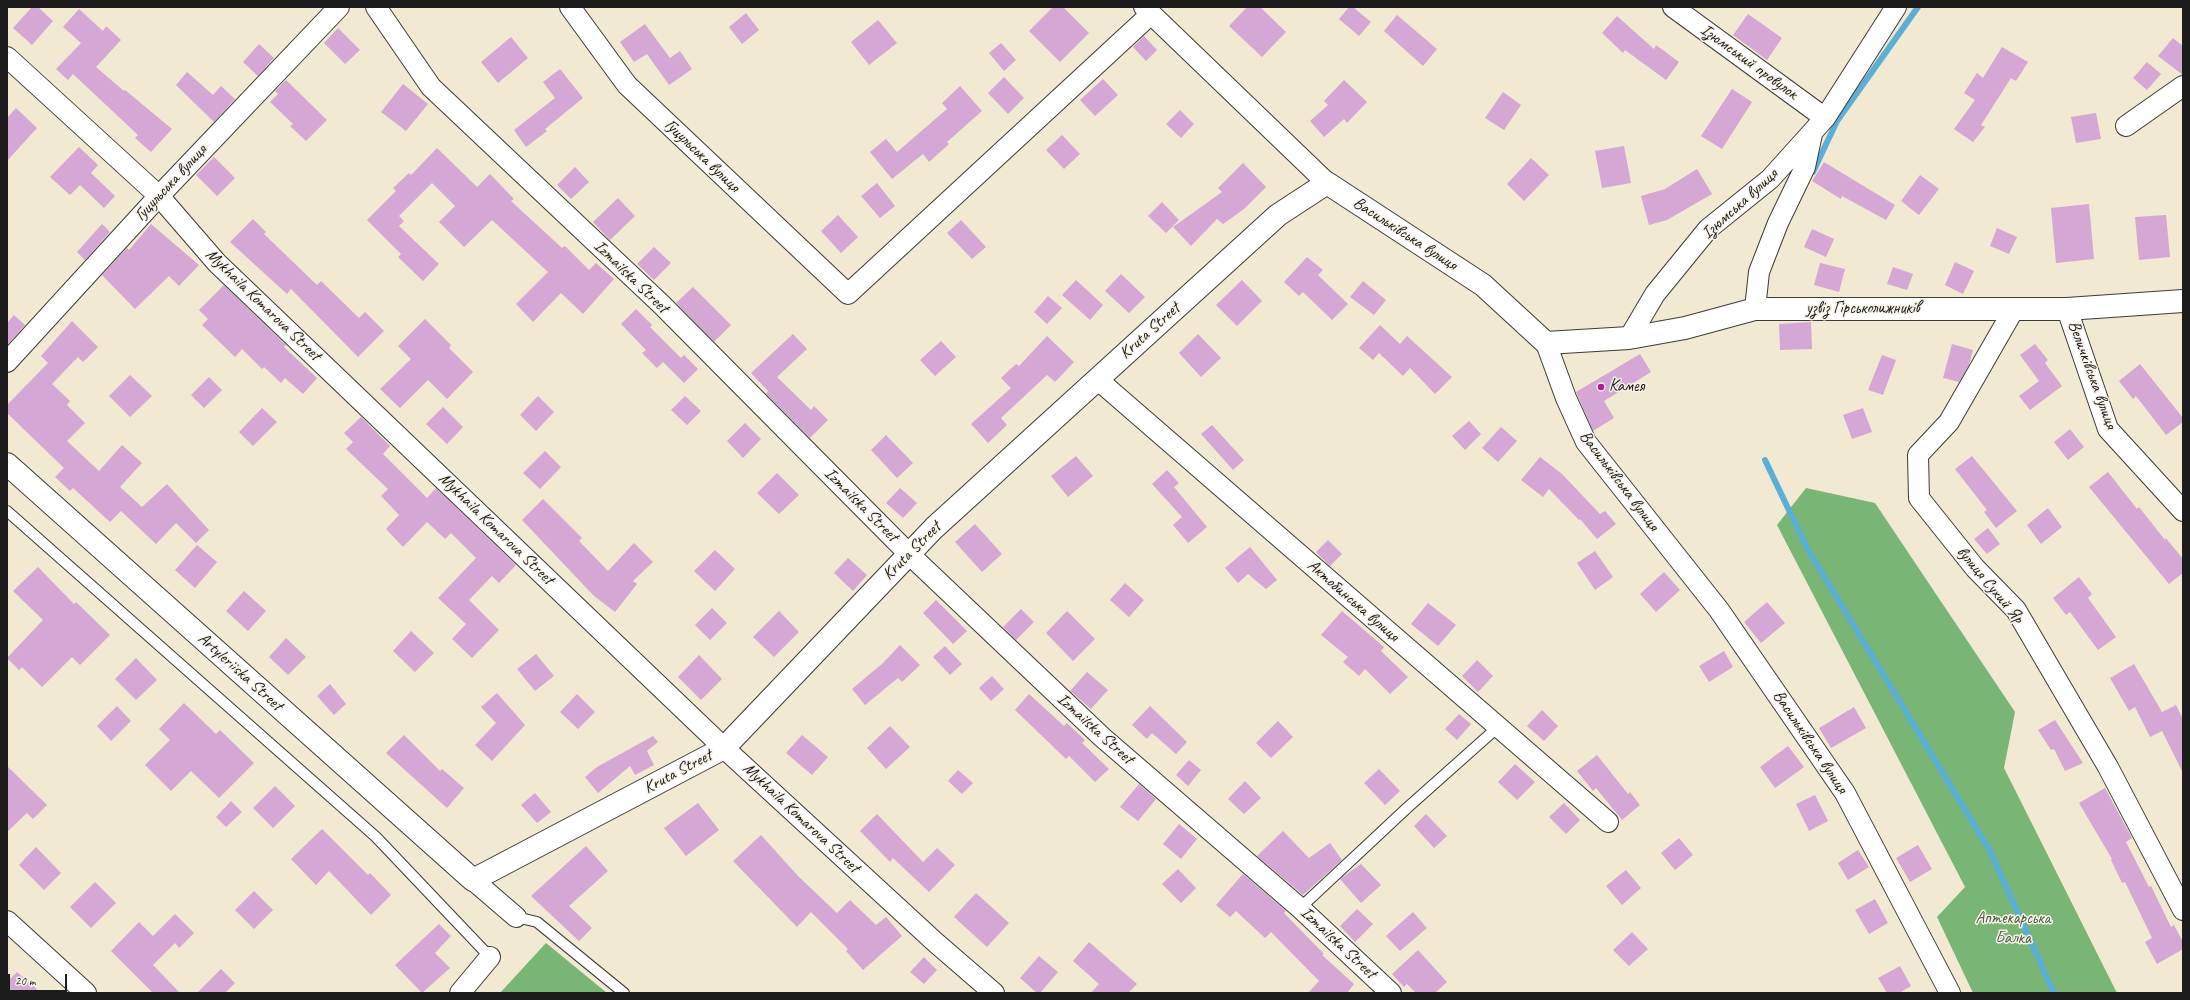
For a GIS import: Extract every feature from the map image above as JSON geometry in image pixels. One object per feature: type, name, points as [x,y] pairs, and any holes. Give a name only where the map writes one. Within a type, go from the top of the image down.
[{"type":"street","name":"Гуцульська вулиця","points":[[7,362],[159,196],[339,7]]},
{"type":"street","name":"Izmailska Street","points":[[376,7],[431,87],[662,305],[909,554],[1102,737],[1300,908],[1391,993]]},
{"type":"street","name":"Гуцульська вулиця","points":[[570,7],[627,85],[848,294],[1148,11]]},
{"type":"street","name":"Ізюмський провулок","points":[[1673,7],[1819,125]]},
{"type":"street","name":"Ізюмська вулиця","points":[[1629,338],[1655,294],[1708,229],[1770,179],[1819,125],[1896,7]]},
{"type":"street","name":"Васильківська вулиця","points":[[1148,11],[1327,183],[1483,285],[1546,343],[1566,398],[1586,442],[1719,610],[1845,793],[1950,993]]},
{"type":"street","name":"Mykhaila Komarova Street","points":[[7,57],[159,196],[217,263],[724,748],[935,942],[994,993]]},
{"type":"street","points":[[2126,126],[2183,86]]},
{"type":"street","name":"Ізюмська вулиця","points":[[1755,309],[1759,272],[1778,223],[1804,167],[1819,125]]},
{"type":"street","name":"Kruta Street","points":[[473,880],[724,748],[934,528],[1278,215],[1327,183]]},
{"type":"street","name":"узвіз Гірськолижників","points":[[1546,343],[1629,338],[1685,328],[1755,309],[2067,309],[2183,301]]},
{"type":"street","name":"вулиця Сухий Яр","points":[[2014,309],[1949,422],[1918,455],[1919,498],[1975,568],[2016,610],[2108,767],[2183,910]]},
{"type":"street","name":"Величківська вулиця","points":[[2067,309],[2108,429],[2183,511]]},
{"type":"street","name":"Актобинська вулиця","points":[[1097,379],[1608,822]]},
{"type":"street","name":"Artyleriiska Street","points":[[7,464],[473,880]]},
{"type":"street","points":[[473,880],[516,917]]},
{"type":"street","points":[[7,922],[86,993]]},
{"type":"street","points":[[460,993],[490,957]]},
{"type":"lane","points":[[7,511],[376,837],[490,957]]},
{"type":"lane","points":[[1300,908],[1407,808],[1498,727]]},
{"type":"lane","points":[[516,917],[537,922],[624,993]]},
{"type":"green space","name":"Аптекарська Балка","points":[[1806,488],[1875,503],[2015,712],[2004,768],[2117,993],[1973,993],[1937,917],[1965,887],[1777,525]]},
{"type":"green space","points":[[546,943],[607,993],[500,993]]},
{"type":"building","points":[[32,7],[38,7],[53,21],[32,45],[13,28]]},
{"type":"building","points":[[1053,7],[1063,7],[1089,33],[1060,62],[1029,31]]},
{"type":"building","points":[[1247,7],[1260,7],[1286,32],[1262,57],[1229,26]]},
{"type":"building","points":[[1349,7],[1353,7],[1371,22],[1359,36],[1339,19]]},
{"type":"building","points":[[79,9],[103,31],[106,26],[121,40],[96,67],[172,129],[151,152],[135,138],[138,135],[73,74],[68,80],[56,69],[81,43],[63,27]]},
{"type":"building","points":[[746,13],[759,30],[742,44],[729,27]]},
{"type":"building","points":[[1748,14],[1782,38],[1767,60],[1733,35]]},
{"type":"building","points":[[1397,15],[1437,49],[1423,66],[1384,31]]},
{"type":"building","points":[[1617,16],[1654,49],[1656,45],[1679,62],[1666,80],[1625,50],[1623,53],[1602,33]]},
{"type":"building","points":[[878,20],[897,43],[869,65],[851,42]]},
{"type":"building","points":[[645,24],[670,58],[680,51],[692,69],[669,85],[647,54],[634,62],[620,42]]},
{"type":"building","points":[[338,28],[360,50],[345,64],[324,43]]},
{"type":"building","points":[[1144,36],[1157,50],[1146,61],[1133,47]]},
{"type":"building","points":[[511,37],[528,58],[498,83],[481,62]]},
{"type":"building","points":[[2173,38],[2183,46],[2183,75],[2158,56]]},
{"type":"building","points":[[1001,43],[1016,60],[1004,71],[989,53]]},
{"type":"building","points":[[259,44],[274,58],[258,76],[243,62]]},
{"type":"building","points":[[2002,47],[2028,62],[2016,81],[2011,78],[1981,125],[1985,127],[1973,142],[1954,129],[1975,100],[1964,93],[1977,73],[1983,78]]},
{"type":"building","points":[[2147,62],[2161,74],[2147,90],[2133,78]]},
{"type":"building","points":[[560,69],[583,98],[545,129],[547,131],[526,147],[514,130],[555,98],[543,82]]},
{"type":"building","points":[[187,72],[213,95],[221,86],[235,99],[214,122],[176,85]]},
{"type":"building","points":[[1004,77],[1024,98],[1008,114],[988,93]]},
{"type":"building","points":[[1103,79],[1118,95],[1095,116],[1080,100]]},
{"type":"building","points":[[286,80],[327,120],[306,141],[290,126],[293,124],[270,102],[278,94],[275,91]]},
{"type":"building","points":[[1344,80],[1367,102],[1347,123],[1344,119],[1324,137],[1310,121],[1328,105],[1324,101]]},
{"type":"building","points":[[403,84],[428,104],[406,131],[381,112]]},
{"type":"building","points":[[960,86],[982,111],[947,142],[949,144],[929,162],[923,154],[892,179],[870,152],[886,139],[897,152],[947,109],[942,103]]},
{"type":"building","points":[[1732,89],[1752,102],[1722,149],[1701,136]]},
{"type":"building","points":[[1503,92],[1521,105],[1504,130],[1485,118]]},
{"type":"building","points":[[16,108],[37,128],[7,161],[7,118]]},
{"type":"building","points":[[1180,110],[1194,124],[1181,138],[1166,124]]},
{"type":"building","points":[[2096,113],[2101,139],[2076,143],[2071,117]]},
{"type":"building","points":[[1062,135],[1080,154],[1064,169],[1046,150]]},
{"type":"building","points":[[1624,146],[1631,183],[1602,188],[1595,151]]},
{"type":"building","points":[[79,147],[98,165],[91,173],[115,196],[104,208],[80,185],[70,195],[50,177]]},
{"type":"building","points":[[437,148],[477,187],[490,174],[514,199],[511,201],[562,248],[565,246],[589,270],[596,263],[614,279],[583,314],[561,293],[533,322],[516,304],[548,272],[492,220],[464,247],[439,222],[455,206],[432,183],[399,216],[404,221],[399,226],[439,264],[423,281],[398,257],[401,254],[367,220],[396,191],[393,188],[409,173],[411,175]]},
{"type":"building","points":[[214,157],[235,178],[217,196],[196,175]]},
{"type":"building","points":[[1531,158],[1549,175],[1524,201],[1507,184]]},
{"type":"building","points":[[1824,162],[1895,205],[1886,220],[1842,196],[1841,199],[1812,181]]},
{"type":"building","points":[[1243,163],[1266,187],[1244,209],[1223,224],[1217,219],[1191,246],[1173,227],[1222,192],[1218,188]]},
{"type":"building","points":[[575,167],[589,182],[571,199],[557,185]]},
{"type":"building","points":[[1697,169],[1712,194],[1667,220],[1649,225],[1641,196],[1665,189]]},
{"type":"building","points":[[1920,175],[1939,189],[1919,215],[1901,201]]},
{"type":"building","points":[[877,183],[895,206],[880,218],[861,196]]},
{"type":"building","points":[[618,198],[635,216],[610,240],[593,222]]},
{"type":"building","points":[[1162,202],[1179,220],[1166,233],[1148,216]]},
{"type":"building","points":[[2089,204],[2094,259],[2056,263],[2051,208]]},
{"type":"building","points":[[838,215],[858,237],[841,253],[821,231]]},
{"type":"building","points":[[2166,215],[2170,257],[2139,260],[2135,217]]},
{"type":"building","points":[[253,219],[266,232],[264,234],[317,285],[321,281],[359,318],[365,312],[384,331],[358,357],[291,289],[287,294],[230,242]]},
{"type":"building","points":[[961,220],[986,247],[972,259],[947,233]]},
{"type":"building","points":[[102,224],[110,232],[85,260],[77,252]]},
{"type":"building","points":[[151,224],[199,265],[179,286],[169,276],[135,309],[102,275],[127,248],[129,250]]},
{"type":"building","points":[[1997,228],[2017,237],[2009,254],[1990,246]]},
{"type":"building","points":[[1812,229],[1834,239],[1826,257],[1804,247]]},
{"type":"building","points":[[654,247],[671,263],[654,280],[637,264]]},
{"type":"building","points":[[1307,257],[1323,270],[1318,275],[1348,304],[1332,320],[1303,292],[1299,296],[1284,282]]},
{"type":"building","points":[[1955,262],[1974,271],[1963,294],[1945,285]]},
{"type":"building","points":[[1820,263],[1845,269],[1839,292],[1814,285]]},
{"type":"building","points":[[1893,267],[1913,274],[1907,290],[1887,284]]},
{"type":"building","points":[[1121,274],[1145,297],[1129,313],[1105,291]]},
{"type":"building","points":[[1076,280],[1103,305],[1090,320],[1062,295]]},
{"type":"building","points":[[1242,280],[1262,301],[1237,326],[1216,305]]},
{"type":"building","points":[[1363,281],[1386,300],[1374,315],[1350,297]]},
{"type":"building","points":[[224,285],[286,345],[284,347],[317,378],[303,394],[285,378],[281,383],[264,367],[262,369],[242,349],[235,357],[202,325],[208,319],[199,310]]},
{"type":"building","points":[[693,287],[731,325],[714,342],[676,303]]},
{"type":"building","points":[[1048,296],[1062,308],[1047,324],[1034,312]]},
{"type":"building","points":[[636,309],[652,325],[650,327],[681,358],[684,355],[698,369],[684,383],[663,362],[657,368],[642,353],[646,350],[621,324]]},
{"type":"building","points":[[14,315],[25,325],[7,345],[7,323]]},
{"type":"building","points":[[425,319],[451,345],[449,348],[473,372],[447,399],[428,380],[400,408],[380,389],[411,359],[398,346]]},
{"type":"building","points":[[72,321],[98,347],[83,362],[78,357],[52,384],[70,401],[67,405],[85,423],[67,441],[99,471],[122,445],[142,463],[120,487],[142,507],[167,484],[209,530],[196,543],[176,523],[156,544],[121,511],[110,522],[73,488],[70,491],[55,477],[64,468],[7,413],[7,405],[48,363],[41,356]]},
{"type":"building","points":[[1811,322],[1812,349],[1780,350],[1779,324]]},
{"type":"building","points":[[1380,325],[1400,344],[1407,336],[1452,377],[1435,394],[1410,368],[1403,376],[1379,353],[1373,360],[1359,348]]},
{"type":"building","points":[[793,334],[807,349],[777,377],[811,410],[814,406],[828,420],[810,438],[766,394],[768,391],[751,373]]},
{"type":"building","points":[[1198,334],[1221,358],[1201,377],[1179,353]]},
{"type":"building","points":[[1047,336],[1074,362],[1055,382],[1047,375],[1001,418],[1007,425],[988,443],[971,424],[1011,388],[1001,378],[1016,364],[1019,366]]},
{"type":"building","points":[[941,341],[956,357],[935,376],[920,360]]},
{"type":"building","points":[[1952,344],[1973,350],[1969,365],[1959,382],[1943,378]]},
{"type":"building","points":[[2035,344],[2048,360],[2045,363],[2062,386],[2030,410],[2019,396],[2039,381],[2020,355]]},
{"type":"building","points":[[1640,354],[1651,372],[1604,401],[1614,418],[1593,431],[1576,392]]},
{"type":"building","points":[[1882,355],[1896,360],[1883,395],[1868,390]]},
{"type":"building","points":[[2140,364],[2183,418],[2183,422],[2166,435],[2136,396],[2133,399],[2119,381]]},
{"type":"building","points":[[130,375],[152,396],[130,417],[109,396]]},
{"type":"building","points":[[209,377],[222,390],[204,408],[191,395]]},
{"type":"building","points":[[538,396],[554,412],[536,431],[520,415]]},
{"type":"building","points":[[685,396],[701,411],[687,425],[671,410]]},
{"type":"building","points":[[443,407],[463,427],[447,444],[426,424]]},
{"type":"building","points":[[262,408],[277,422],[253,446],[239,432]]},
{"type":"building","points":[[1863,408],[1872,432],[1852,439],[1843,415]]},
{"type":"building","points":[[361,417],[390,446],[383,454],[427,498],[436,488],[516,565],[499,583],[492,576],[469,600],[499,630],[472,658],[452,639],[466,624],[438,598],[476,558],[451,533],[445,539],[427,522],[403,547],[386,529],[399,515],[381,496],[388,489],[346,449],[353,442],[344,433]]},
{"type":"building","points":[[1469,421],[1481,434],[1465,450],[1452,436]]},
{"type":"building","points":[[745,423],[761,439],[743,458],[727,441]]},
{"type":"building","points":[[1212,425],[1244,460],[1233,470],[1201,434]]},
{"type":"building","points":[[1501,427],[1517,441],[1498,462],[1482,448]]},
{"type":"building","points":[[2070,429],[2084,447],[2068,460],[2054,442]]},
{"type":"building","points":[[886,435],[913,463],[897,478],[871,450]]},
{"type":"building","points":[[545,451],[561,467],[540,489],[523,473]]},
{"type":"building","points":[[1076,456],[1093,476],[1068,497],[1051,476]]},
{"type":"building","points":[[1972,456],[2017,511],[1996,528],[1984,512],[1987,510],[1955,469]]},
{"type":"building","points":[[1540,457],[1562,474],[1600,514],[1605,511],[1616,524],[1597,539],[1580,519],[1579,520],[1549,489],[1543,497],[1521,480]]},
{"type":"building","points":[[1167,470],[1179,483],[1174,487],[1207,527],[1188,543],[1173,525],[1182,517],[1152,484]]},
{"type":"building","points":[[2108,472],[2137,509],[2139,507],[2165,540],[2166,538],[2183,559],[2183,573],[2169,584],[2089,487]]},
{"type":"building","points":[[777,473],[799,495],[779,514],[757,493]]},
{"type":"building","points":[[900,488],[917,503],[903,518],[886,503]]},
{"type":"building","points":[[543,499],[582,538],[579,541],[608,571],[634,543],[653,562],[633,581],[637,584],[615,612],[594,596],[522,520]]},
{"type":"building","points":[[2048,508],[2062,527],[2041,544],[2027,525]]},
{"type":"building","points":[[975,524],[1002,554],[982,572],[955,542]]},
{"type":"building","points":[[1988,528],[2000,544],[1987,554],[1974,539]]},
{"type":"building","points":[[1328,540],[1342,554],[1330,566],[1316,552]]},
{"type":"building","points":[[197,545],[217,562],[195,588],[175,570]]},
{"type":"building","points":[[1250,547],[1277,580],[1266,589],[1248,574],[1238,583],[1225,568]]},
{"type":"building","points":[[715,550],[735,569],[715,591],[694,571]]},
{"type":"building","points":[[1595,551],[1613,577],[1595,590],[1577,563]]},
{"type":"building","points":[[848,558],[867,575],[853,591],[834,573]]},
{"type":"building","points":[[38,567],[74,604],[76,602],[110,635],[80,665],[72,657],[42,687],[22,667],[19,670],[7,658],[43,620],[13,591]]},
{"type":"building","points":[[1664,572],[1680,590],[1656,612],[1640,594]]},
{"type":"building","points":[[2079,577],[2092,594],[2088,598],[2116,637],[2098,650],[2070,612],[2066,615],[2053,598]]},
{"type":"building","points":[[1125,583],[1144,600],[1129,617],[1110,600]]},
{"type":"building","points":[[244,591],[266,611],[248,631],[226,611]]},
{"type":"building","points":[[936,600],[967,631],[953,644],[923,613]]},
{"type":"building","points":[[1767,602],[1785,623],[1761,643],[1744,622]]},
{"type":"building","points":[[1428,603],[1456,625],[1438,646],[1411,624]]},
{"type":"building","points":[[712,608],[727,623],[710,640],[695,625]]},
{"type":"building","points":[[1021,609],[1034,622],[1016,640],[1003,627]]},
{"type":"building","points":[[779,611],[799,632],[774,657],[753,637]]},
{"type":"building","points":[[1067,611],[1095,639],[1073,661],[1046,633]]},
{"type":"building","points":[[1342,611],[1384,647],[1381,651],[1408,677],[1390,694],[1365,669],[1359,676],[1343,662],[1348,657],[1321,635]]},
{"type":"building","points":[[411,631],[434,653],[415,672],[393,651]]},
{"type":"building","points":[[286,638],[306,657],[288,675],[269,657]]},
{"type":"building","points":[[900,645],[920,665],[902,682],[898,678],[865,705],[852,689],[883,663]]},
{"type":"building","points":[[945,646],[962,664],[950,675],[933,657]]},
{"type":"building","points":[[1724,651],[1733,667],[1709,682],[1699,666]]},
{"type":"building","points":[[536,654],[554,676],[535,691],[517,669]]},
{"type":"building","points":[[699,655],[722,679],[701,700],[678,677]]},
{"type":"building","points":[[136,658],[157,680],[136,700],[115,679]]},
{"type":"building","points":[[1477,660],[1493,676],[1478,692],[1462,676]]},
{"type":"building","points":[[2134,664],[2162,712],[2176,705],[2183,719],[2183,773],[2162,731],[2150,737],[2135,707],[2129,711],[2110,678]]},
{"type":"building","points":[[1087,672],[1108,690],[1091,709],[1070,691]]},
{"type":"building","points":[[992,676],[1004,689],[991,701],[979,688]]},
{"type":"building","points":[[330,684],[346,704],[334,715],[317,696]]},
{"type":"building","points":[[497,693],[525,725],[492,761],[475,745],[496,723],[481,707]]},
{"type":"building","points":[[577,694],[595,712],[578,729],[560,712]]},
{"type":"building","points":[[1029,694],[1064,726],[1067,723],[1085,740],[1082,743],[1109,769],[1095,782],[1069,756],[1066,759],[1015,710]]},
{"type":"building","points":[[184,703],[216,734],[220,730],[254,763],[219,798],[191,771],[171,791],[145,765],[170,740],[159,729]]},
{"type":"building","points":[[117,706],[131,721],[111,741],[97,726]]},
{"type":"building","points":[[1150,706],[1187,742],[1176,754],[1152,733],[1147,739],[1132,725]]},
{"type":"building","points":[[1854,707],[1866,728],[1831,748],[1819,728]]},
{"type":"building","points":[[1542,710],[1558,726],[1544,741],[1527,726]]},
{"type":"building","points":[[1459,714],[1471,724],[1457,740],[1445,729]]},
{"type":"building","points":[[2055,720],[2083,763],[2065,771],[2054,749],[2051,750],[2038,730]]},
{"type":"building","points":[[1278,721],[1293,737],[1271,758],[1256,743]]},
{"type":"building","points":[[890,726],[910,747],[886,769],[867,748]]},
{"type":"building","points":[[404,735],[440,771],[442,769],[464,788],[447,808],[386,753]]},
{"type":"building","points":[[802,735],[828,757],[812,775],[786,753]]},
{"type":"building","points":[[653,736],[658,742],[647,751],[654,765],[635,775],[630,766],[598,793],[585,777],[597,767]]},
{"type":"building","points":[[1788,746],[1804,767],[1775,788],[1760,767]]},
{"type":"building","points":[[1597,755],[1628,794],[1630,792],[1640,805],[1622,820],[1596,788],[1593,791],[1577,771]]},
{"type":"building","points":[[1189,760],[1201,770],[1188,786],[1176,775]]},
{"type":"building","points":[[1515,764],[1535,782],[1517,800],[1498,782]]},
{"type":"building","points":[[7,766],[47,805],[33,819],[27,813],[7,832]]},
{"type":"building","points":[[1379,769],[1400,791],[1385,805],[1364,783]]},
{"type":"building","points":[[958,770],[973,783],[962,794],[948,781]]},
{"type":"building","points":[[1245,781],[1261,798],[1244,814],[1228,799]]},
{"type":"building","points":[[1139,784],[1156,799],[1138,821],[1120,807]]},
{"type":"building","points":[[275,786],[295,806],[273,828],[253,808]]},
{"type":"building","points":[[2105,788],[2132,838],[2126,842],[2149,887],[2151,886],[2171,927],[2174,925],[2183,942],[2183,949],[2157,964],[2145,942],[2152,938],[2125,882],[2122,883],[2111,860],[2112,859],[2079,803]]},
{"type":"building","points":[[535,793],[551,812],[537,823],[521,805]]},
{"type":"building","points":[[1815,795],[1828,821],[1809,831],[1796,804]]},
{"type":"building","points":[[231,801],[242,812],[226,827],[216,817]]},
{"type":"building","points":[[698,803],[719,830],[686,856],[664,828]]},
{"type":"building","points":[[1564,803],[1580,820],[1566,834],[1549,817]]},
{"type":"building","points":[[877,814],[923,862],[937,848],[955,865],[929,892],[893,858],[890,862],[860,831]]},
{"type":"building","points":[[1426,814],[1447,836],[1434,848],[1414,826]]},
{"type":"building","points":[[1179,824],[1197,839],[1181,859],[1163,844]]},
{"type":"building","points":[[322,829],[368,875],[370,873],[391,895],[371,915],[329,871],[316,885],[291,859]]},
{"type":"building","points":[[1283,831],[1309,858],[1330,843],[1342,860],[1303,895],[1257,856]]},
{"type":"building","points":[[761,835],[798,876],[837,913],[850,900],[876,925],[886,917],[902,936],[863,970],[846,951],[848,949],[811,912],[797,927],[733,861]]},
{"type":"building","points":[[1679,838],[1693,855],[1675,870],[1661,853]]},
{"type":"building","points":[[1918,845],[1932,869],[1910,882],[1896,858]]},
{"type":"building","points":[[586,846],[608,871],[569,906],[592,928],[579,941],[531,896]]},
{"type":"building","points":[[36,847],[61,873],[44,890],[19,865]]},
{"type":"building","points":[[1858,850],[1869,867],[1848,880],[1838,863]]},
{"type":"building","points":[[1361,864],[1381,885],[1361,903],[1340,879]]},
{"type":"building","points":[[1178,869],[1196,888],[1181,903],[1162,884]]},
{"type":"building","points":[[1626,870],[1641,888],[1622,905],[1606,886]]},
{"type":"building","points":[[1243,874],[1286,911],[1284,913],[1324,954],[1322,955],[1354,984],[1347,993],[1308,993],[1319,981],[1271,932],[1265,938],[1236,911],[1230,917],[1216,905]]},
{"type":"building","points":[[95,882],[116,903],[91,928],[70,907]]},
{"type":"building","points":[[254,891],[273,910],[254,929],[235,910]]},
{"type":"building","points":[[976,893],[1009,923],[987,947],[954,917]]},
{"type":"building","points":[[1875,899],[1888,923],[1869,934],[1855,910]]},
{"type":"building","points":[[1357,909],[1373,924],[1355,942],[1340,926]]},
{"type":"building","points":[[1413,912],[1427,928],[1400,951],[1386,936]]},
{"type":"building","points":[[175,914],[194,933],[179,948],[175,943],[153,965],[180,993],[153,993],[111,951],[139,922],[153,936]]},
{"type":"building","points":[[439,924],[451,936],[435,953],[450,968],[422,993],[395,965]]},
{"type":"building","points":[[1632,932],[1648,949],[1629,966],[1613,950]]},
{"type":"building","points":[[1089,942],[1137,984],[1128,993],[1091,993],[1099,984],[1073,961]]},
{"type":"building","points":[[1418,950],[1447,982],[1435,993],[1416,993],[1407,984],[1404,987],[1392,974]]},
{"type":"building","points":[[1039,956],[1058,972],[1040,993],[1037,993],[1020,978]]},
{"type":"building","points":[[924,957],[937,970],[924,984],[910,972]]},
{"type":"building","points":[[1900,966],[1911,986],[1899,993],[1887,993],[1878,978]]},
{"type":"building","points":[[221,969],[235,983],[225,993],[197,993]]},
{"type":"building","points":[[17,972],[41,993],[7,993],[7,982]]},
{"type":"waterway","points":[[1813,172],[1837,121],[1918,7]]},
{"type":"waterway","points":[[1765,460],[1807,548],[1990,851],[2054,993]]},
{"type":"place","name":"Камея","points":[[1601,387]]}]
